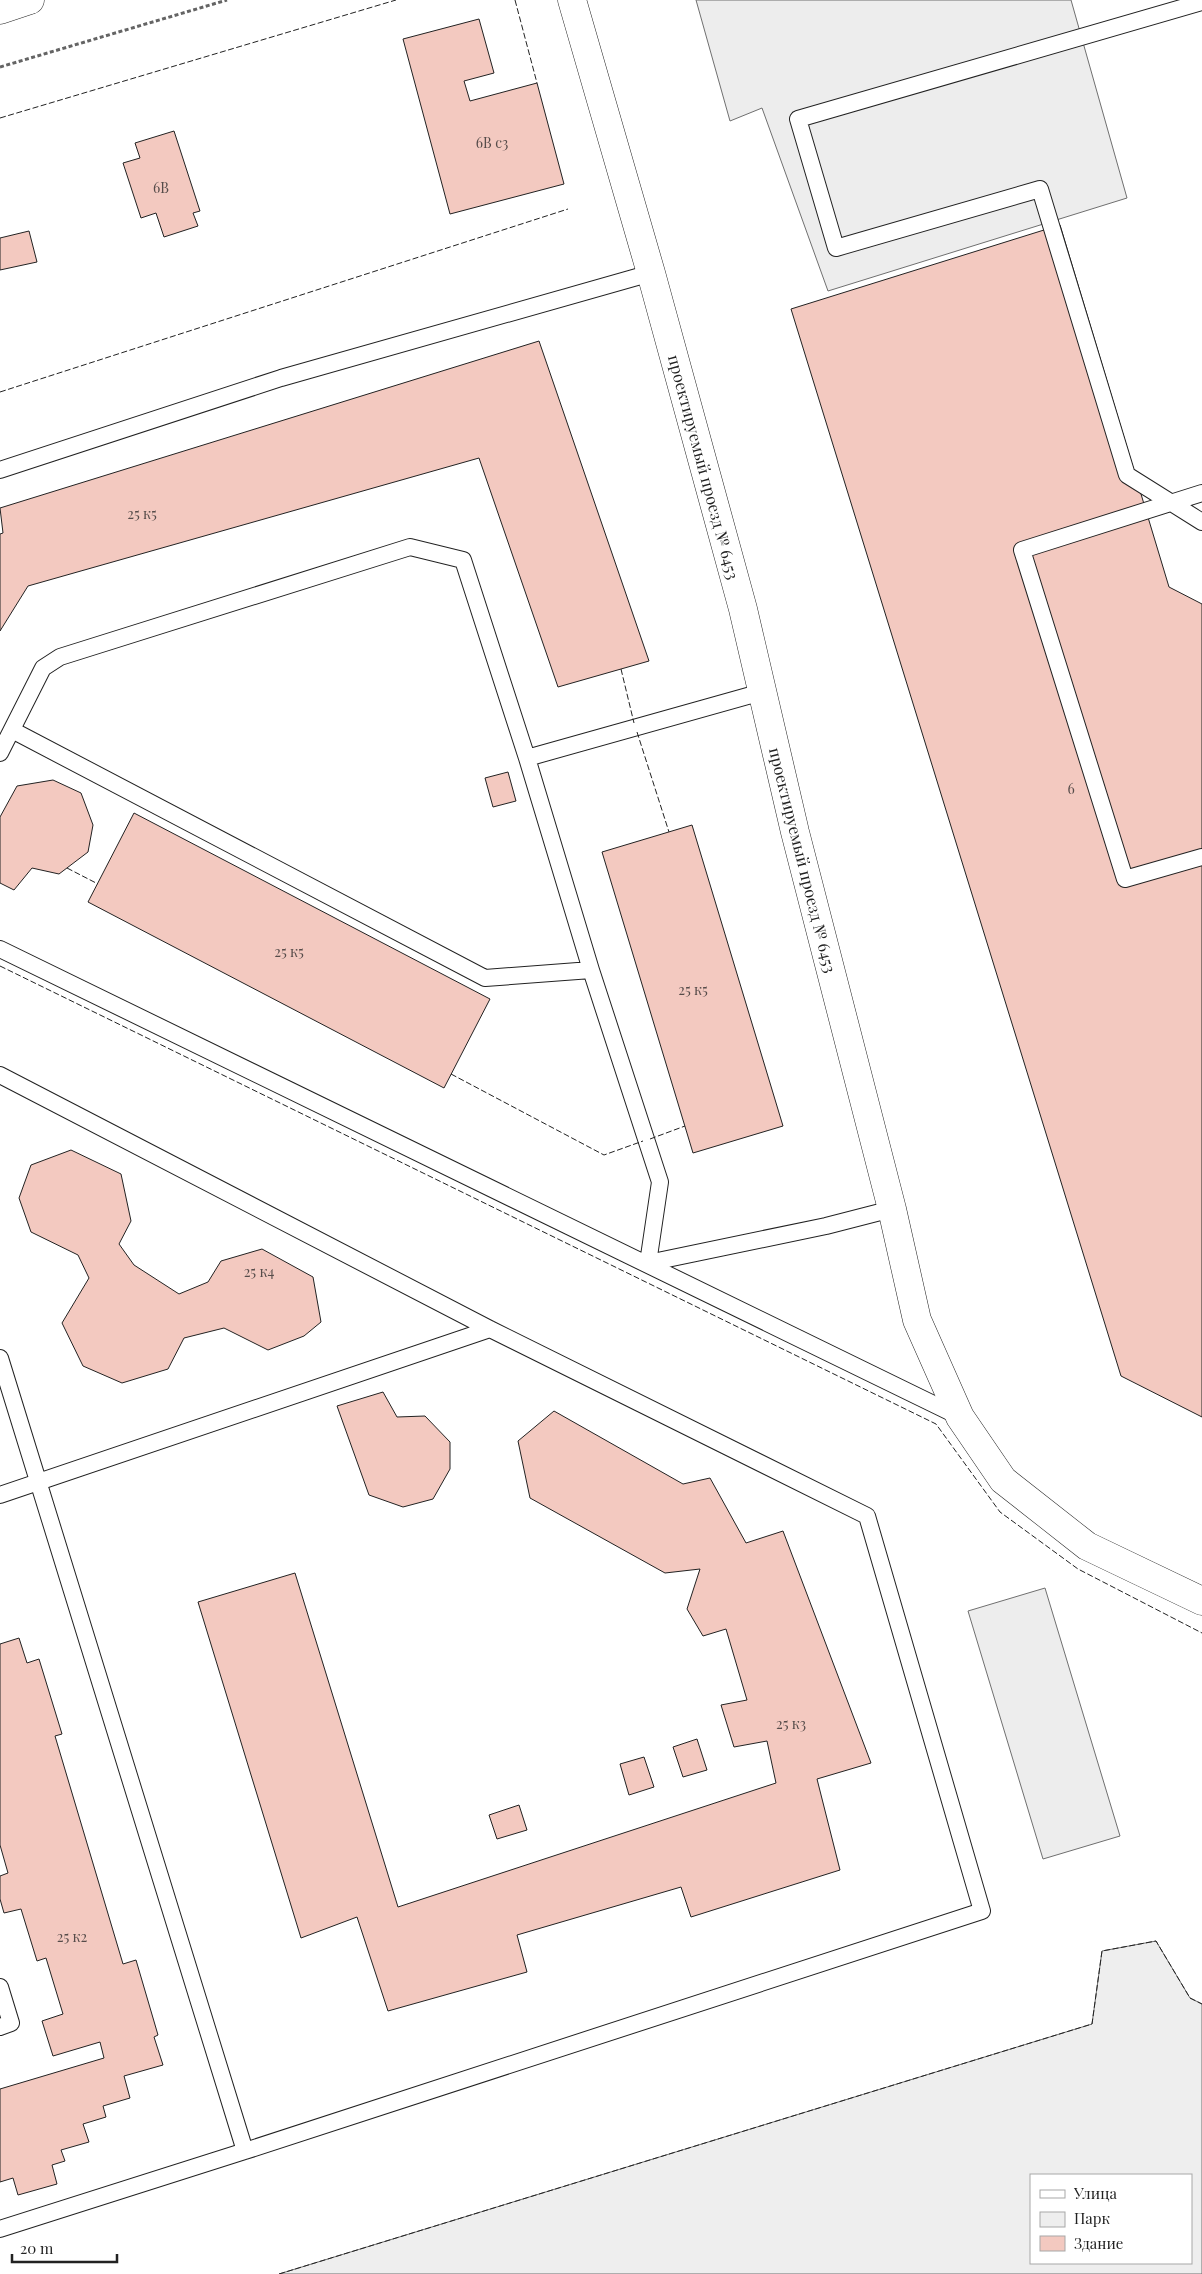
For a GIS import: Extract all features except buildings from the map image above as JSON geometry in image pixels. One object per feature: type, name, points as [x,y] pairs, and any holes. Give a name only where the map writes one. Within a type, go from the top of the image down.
[{"type":"street","points":[[0,10],[30,0]]},
{"type":"street","name":"проектируемый проезд № 6453","points":[[572,0],[651,273],[743,609],[795,832],[892,1209],[917,1320],[960,1417],[1003,1480],[1087,1546],[1202,1601]]},
{"type":"lane","points":[[1202,2],[798,119],[836,248],[1040,189],[1128,475],[1202,522]]},
{"type":"lane","points":[[0,470],[281,378],[651,273]]},
{"type":"lane","points":[[1202,493],[1022,550],[1125,879],[1202,857]]},
{"type":"lane","points":[[0,753],[43,668],[60,657],[410,547],[463,560],[527,758],[591,970],[660,1182],[648,1263]]},
{"type":"lane","points":[[527,758],[762,692]]},
{"type":"lane","points":[[12,730],[485,978],[591,970]]},
{"type":"lane","points":[[0,948],[960,1417]]},
{"type":"lane","points":[[0,1075],[490,1329],[867,1516],[982,1911],[0,2229]]},
{"type":"lane","points":[[648,1263],[826,1226],[892,1209]]},
{"type":"lane","points":[[0,1495],[490,1329]]},
{"type":"lane","points":[[0,1358],[245,2151]]},
{"type":"lane","points":[[0,1987],[12,2023],[0,2026]]},
{"type":"path","points":[[0,67],[227,0]]},
{"type":"green space","points":[[1156,1941],[1190,1998],[1202,2004],[1202,2274],[279,2274],[1092,2024],[1102,1951]]},
{"type":"shaded area","points":[[696,0],[1071,0],[1127,198],[828,291],[762,108],[730,121]]},
{"type":"shaded area","points":[[1045,1588],[1120,1836],[1043,1859],[968,1611]]},
{"type":"fence","points":[[0,118],[396,0]]},
{"type":"fence","points":[[515,0],[537,83]]},
{"type":"fence","points":[[0,392],[568,209]]},
{"type":"fence","points":[[621,669],[634,723]]},
{"type":"fence","points":[[637,732],[669,832]]},
{"type":"fence","points":[[67,868],[98,884]]},
{"type":"fence","points":[[0,966],[936,1424],[1000,1512],[1078,1569],[1202,1633]]},
{"type":"fence","points":[[451,1074],[604,1155],[643,1141]]},
{"type":"fence","points":[[650,1139],[685,1126]]},
{"type":"fence","points":[[279,2274],[1092,2024],[1102,1951],[1156,1941],[1190,1998],[1202,2004]]}]
